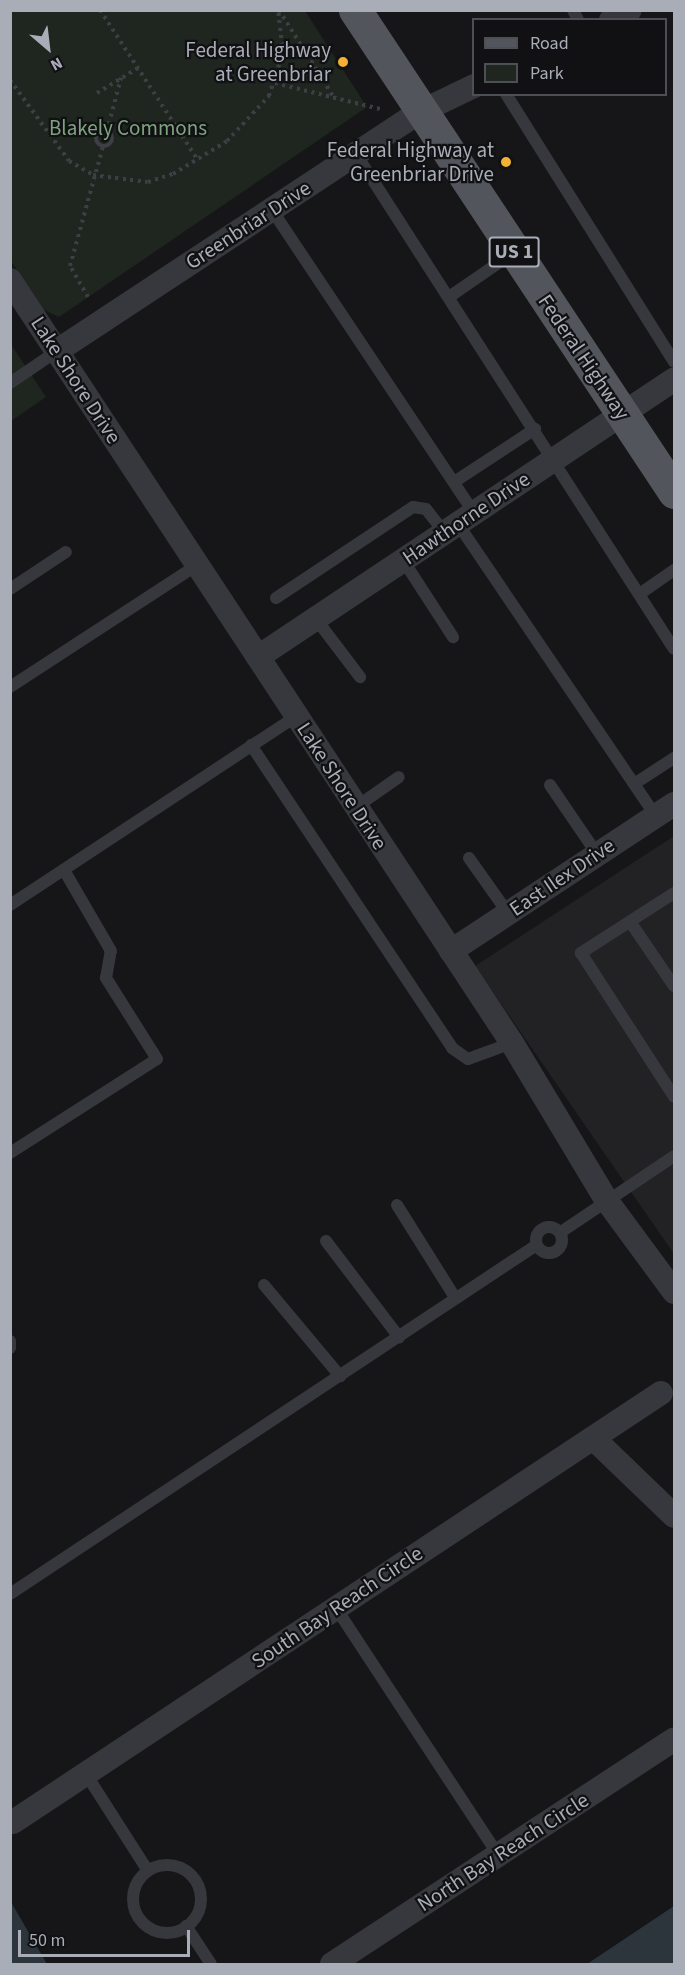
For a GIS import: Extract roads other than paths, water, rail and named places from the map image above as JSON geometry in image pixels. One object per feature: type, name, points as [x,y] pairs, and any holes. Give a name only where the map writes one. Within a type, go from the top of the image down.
[{"type":"main road","name":"Federal Highway","points":[[355,10],[420,112],[675,492]]},
{"type":"street","points":[[615,18],[630,10]]},
{"type":"street","name":"Greenbriar Drive","points":[[57,351],[420,112],[472,87]]},
{"type":"street","name":"Lake Shore Drive","points":[[10,280],[512,1043],[607,1201],[675,1292]]},
{"type":"street","name":"Hawthorne Drive","points":[[258,657],[674,380]]},
{"type":"street","name":"East Ilex Drive","points":[[451,951],[665,810]]},
{"type":"street","name":"South Bay Reach Circle","points":[[13,1822],[661,1393]]},
{"type":"street","points":[[593,1438],[675,1516]]},
{"type":"street","name":"North Bay Reach Circle","points":[[332,1965],[675,1739]]},
{"type":"lane","points":[[507,96],[675,362]]},
{"type":"lane","points":[[356,154],[555,459],[675,649]]},
{"type":"lane","points":[[272,210],[454,482],[459,523],[634,784],[665,810]]},
{"type":"lane","points":[[449,297],[514,253]]},
{"type":"lane","points":[[10,383],[57,351]]},
{"type":"lane","points":[[454,482],[535,429]]},
{"type":"lane","points":[[276,598],[412,507],[426,509],[459,523]]},
{"type":"lane","points":[[10,589],[66,552]]},
{"type":"lane","points":[[403,560],[453,636]]},
{"type":"lane","points":[[10,687],[197,564]]},
{"type":"lane","points":[[641,593],[675,570]]},
{"type":"lane","points":[[316,619],[360,678]]},
{"type":"lane","points":[[10,905],[297,716]]},
{"type":"lane","points":[[251,745],[452,1048],[468,1059],[512,1043]]},
{"type":"lane","points":[[634,784],[675,758]]},
{"type":"lane","points":[[356,807],[399,777]]},
{"type":"lane","points":[[550,785],[597,854]]},
{"type":"lane","points":[[468,858],[508,913]]},
{"type":"lane","points":[[10,1153],[157,1059],[106,978],[111,951],[64,870]]},
{"type":"lane","points":[[675,893],[581,953],[675,1097]]},
{"type":"lane","points":[[631,923],[675,986]]},
{"type":"lane","points":[[10,1594],[399,1337],[454,1296],[535,1246],[543,1231],[561,1232],[675,1156]]},
{"type":"lane","points":[[397,1205],[454,1296]]},
{"type":"lane","points":[[535,1246],[545,1254],[555,1250],[561,1232]]},
{"type":"lane","points":[[326,1241],[399,1337]]},
{"type":"lane","points":[[264,1286],[340,1376]]},
{"type":"lane","points":[[10,1341],[10,1348]]},
{"type":"lane","points":[[336,1608],[498,1855]]},
{"type":"lane","points":[[86,1774],[148,1871]]},
{"type":"lane","points":[[178,1867],[195,1880],[199,1910],[186,1926],[156,1931],[139,1918],[135,1888],[148,1871],[178,1867]]},
{"type":"lane","points":[[186,1926],[211,1965]]},
{"type":"place","name":"Federal Highway at Greenbriar","points":[[343,62]]},
{"type":"place","name":"Federal Highway at Greenbriar Drive","points":[[506,162]]},
{"type":"park label","name":"Blakely Commons","points":[[128,128]]}]
